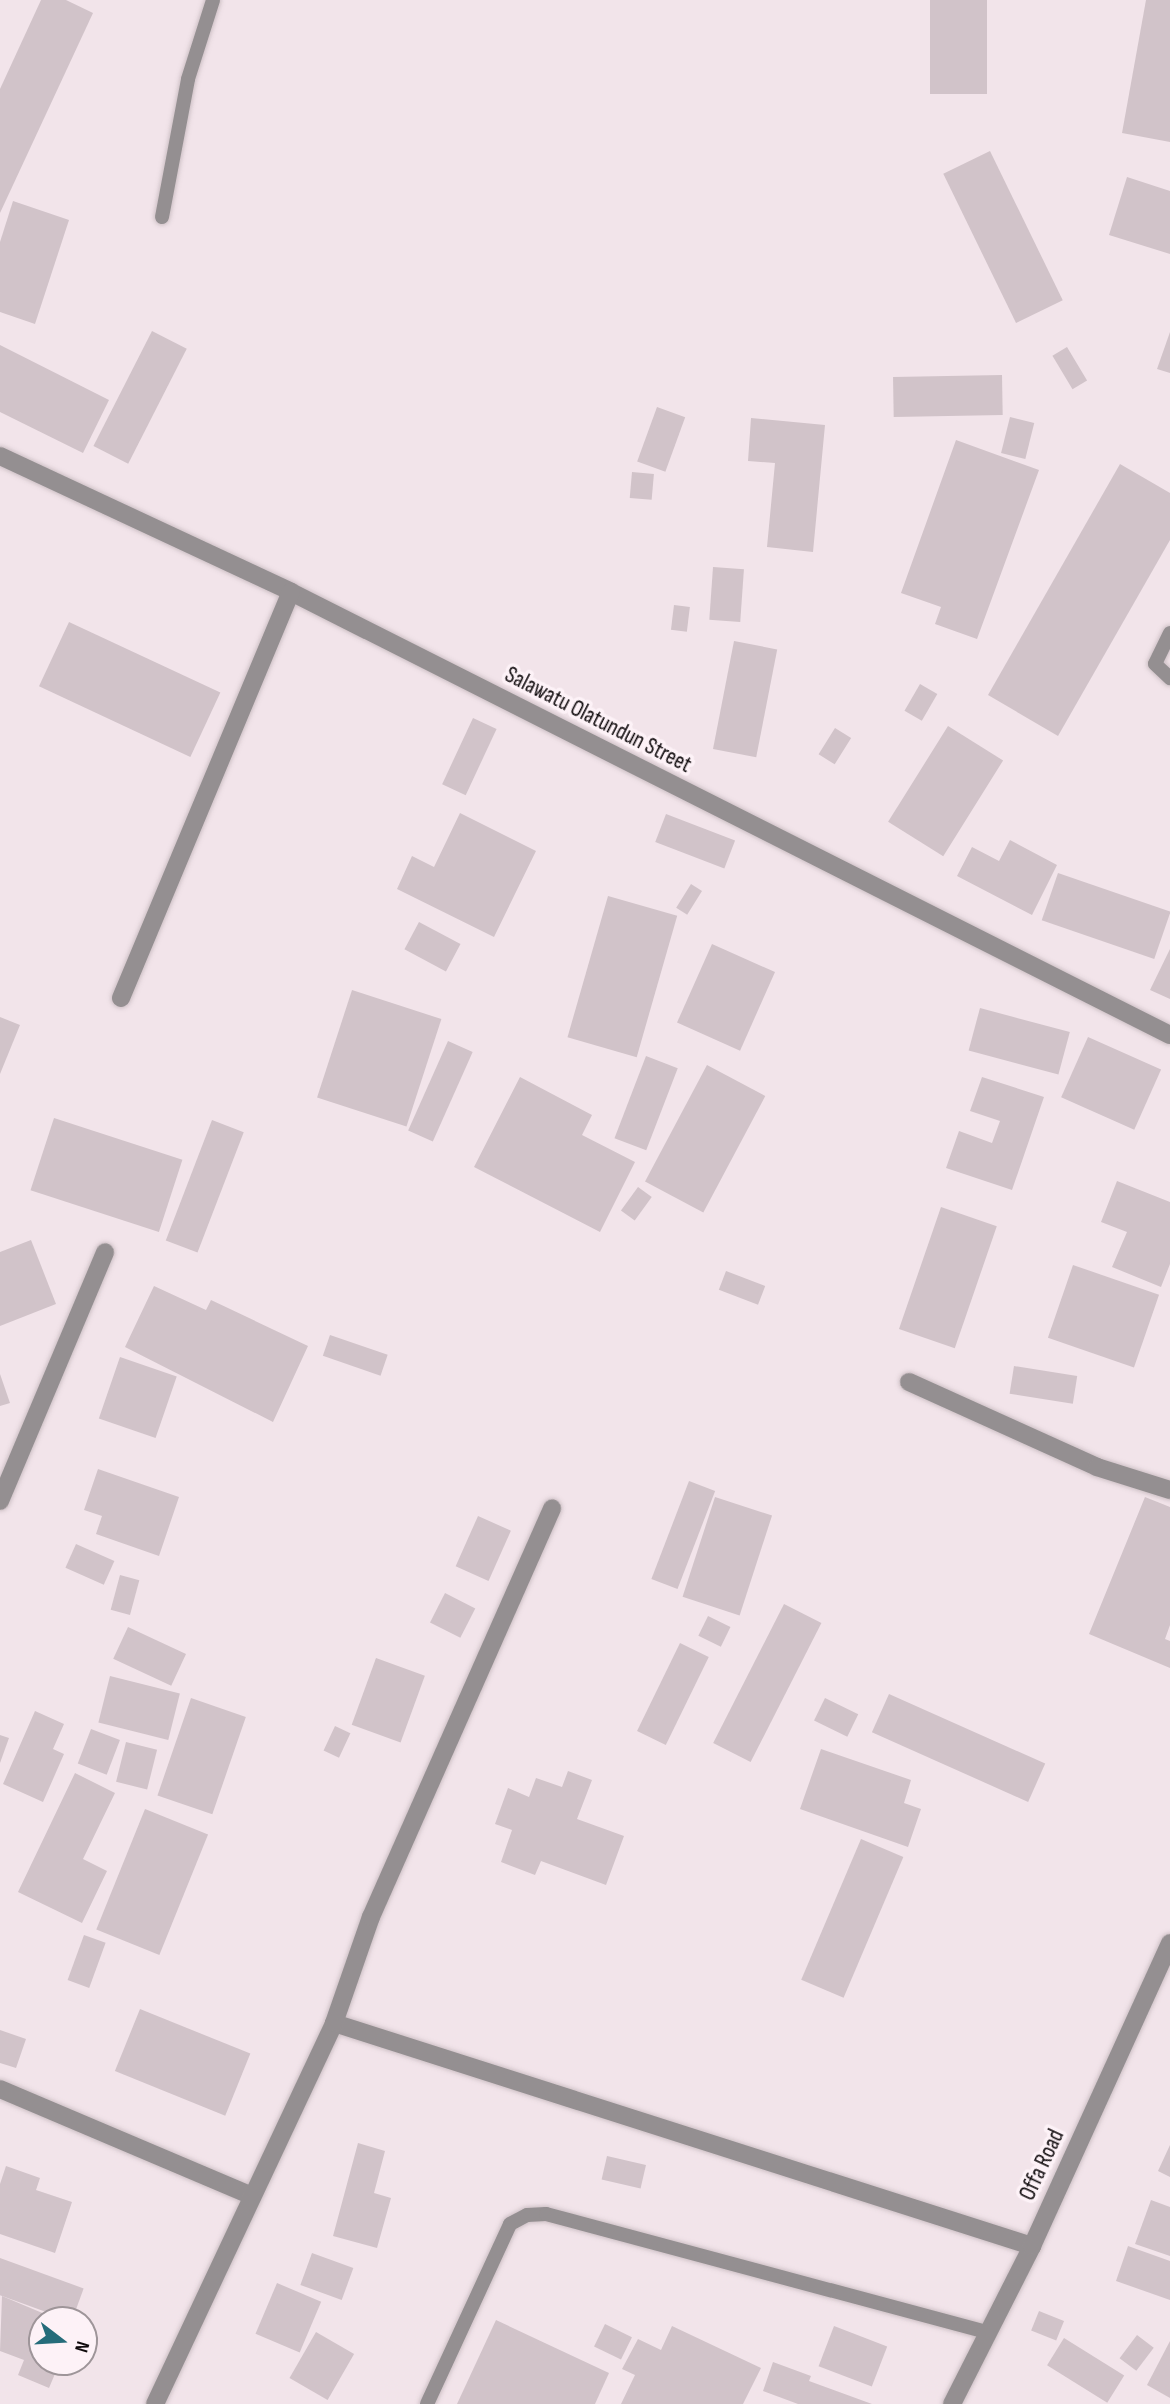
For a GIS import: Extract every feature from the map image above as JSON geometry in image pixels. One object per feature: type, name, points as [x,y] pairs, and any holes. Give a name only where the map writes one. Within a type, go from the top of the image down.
[{"type":"street","name":"Salawatu Olatundun Street","points":[[0,456],[291,592],[1170,1035]]},
{"type":"street","points":[[121,998],[291,592]]},
{"type":"street","points":[[0,1501],[105,1252]]},
{"type":"street","points":[[909,1382],[1097,1467],[1170,1490]]},
{"type":"street","points":[[155,2404],[334,2023],[371,1917],[552,1508]]},
{"type":"street","name":"Offa Road","points":[[951,2404],[1032,2246],[1170,1943]]},
{"type":"street","points":[[334,2023],[1032,2246]]},
{"type":"street","points":[[0,2089],[252,2196]]},
{"type":"lane","points":[[162,217],[188,79],[213,0]]},
{"type":"lane","points":[[1170,633],[1155,664],[1170,678]]},
{"type":"lane","points":[[427,2404],[510,2224],[527,2215],[546,2214],[987,2332]]},
{"type":"building","points":[[41,0],[66,0],[93,13],[0,213],[0,89]]},
{"type":"building","points":[[930,0],[987,0],[987,94],[930,94]]},
{"type":"building","points":[[1146,0],[1170,0],[1170,142],[1122,133]]},
{"type":"building","points":[[990,151],[1063,300],[1016,323],[943,174]]},
{"type":"building","points":[[1127,177],[1170,191],[1170,254],[1109,235]]},
{"type":"building","points":[[13,201],[69,220],[35,324],[0,312],[0,242]]},
{"type":"building","points":[[152,331],[187,349],[128,464],[93,446]]},
{"type":"building","points":[[1170,332],[1170,373],[1157,369]]},
{"type":"building","points":[[0,345],[109,400],[83,453],[0,412]]},
{"type":"building","points":[[1067,347],[1087,380],[1073,389],[1052,356]]},
{"type":"building","points":[[1002,375],[1003,415],[894,417],[893,377]]},
{"type":"building","points":[[657,407],[685,417],[665,472],[637,462]]},
{"type":"building","points":[[1010,417],[1034,423],[1025,459],[1001,453]]},
{"type":"building","points":[[751,418],[825,425],[813,552],[767,547],[775,463],[748,461]]},
{"type":"building","points":[[956,440],[1039,470],[977,639],[935,624],[941,607],[901,593]]},
{"type":"building","points":[[1120,464],[1170,493],[1170,540],[1058,736],[988,695]]},
{"type":"building","points":[[632,472],[654,474],[652,500],[630,498]]},
{"type":"building","points":[[713,567],[744,569],[740,622],[709,620]]},
{"type":"building","points":[[674,605],[690,607],[687,632],[671,630]]},
{"type":"building","points":[[69,622],[220,693],[190,757],[39,686]]},
{"type":"building","points":[[734,641],[777,649],[756,757],[713,749]]},
{"type":"building","points":[[920,684],[937,694],[922,721],[904,711]]},
{"type":"building","points":[[473,718],[497,729],[466,795],[442,784]]},
{"type":"building","points":[[948,726],[1003,760],[943,856],[888,822]]},
{"type":"building","points":[[835,728],[851,738],[835,764],[819,754]]},
{"type":"building","points":[[460,813],[536,851],[494,937],[397,889],[412,856],[434,867]]},
{"type":"building","points":[[666,814],[735,841],[724,869],[655,842]]},
{"type":"building","points":[[1010,840],[1057,865],[1032,915],[957,876],[972,847],[999,861]]},
{"type":"building","points":[[1058,873],[1170,912],[1154,959],[1042,920]]},
{"type":"building","points":[[691,884],[702,891],[687,915],[676,908]]},
{"type":"building","points":[[608,896],[677,916],[637,1057],[567,1037]]},
{"type":"building","points":[[419,922],[460,944],[446,971],[404,949]]},
{"type":"building","points":[[712,944],[775,972],[740,1051],[677,1023]]},
{"type":"building","points":[[1170,949],[1170,999],[1150,990]]},
{"type":"building","points":[[352,990],[441,1019],[406,1127],[317,1097]]},
{"type":"building","points":[[980,1008],[1070,1032],[1058,1075],[969,1051]]},
{"type":"building","points":[[0,1017],[20,1025],[0,1074]]},
{"type":"building","points":[[1088,1037],[1161,1070],[1134,1130],[1061,1097]]},
{"type":"building","points":[[448,1041],[473,1052],[433,1142],[408,1131]]},
{"type":"building","points":[[646,1056],[678,1068],[646,1150],[614,1138]]},
{"type":"building","points":[[707,1065],[765,1096],[703,1213],[645,1182]]},
{"type":"building","points":[[520,1077],[592,1115],[582,1135],[635,1162],[600,1232],[474,1167]]},
{"type":"building","points":[[982,1077],[1044,1097],[1012,1190],[946,1168],[959,1131],[992,1143],[1000,1121],[970,1111]]},
{"type":"building","points":[[54,1118],[182,1160],[159,1232],[31,1190]]},
{"type":"building","points":[[212,1120],[244,1132],[198,1253],[166,1240]]},
{"type":"building","points":[[1117,1181],[1170,1202],[1170,1264],[1161,1287],[1112,1267],[1127,1232],[1101,1222]]},
{"type":"building","points":[[638,1187],[652,1197],[635,1220],[621,1210]]},
{"type":"building","points":[[941,1207],[997,1226],[955,1348],[899,1329]]},
{"type":"building","points":[[31,1240],[56,1304],[0,1326],[0,1252]]},
{"type":"building","points":[[1073,1265],[1159,1295],[1134,1367],[1048,1338]]},
{"type":"building","points":[[726,1271],[765,1286],[758,1305],[719,1290]]},
{"type":"building","points":[[154,1286],[206,1310],[211,1300],[308,1346],[273,1422],[125,1347]]},
{"type":"building","points":[[330,1335],[388,1355],[381,1376],[323,1356]]},
{"type":"building","points":[[120,1357],[177,1377],[156,1438],[99,1418]]},
{"type":"building","points":[[1014,1366],[1077,1376],[1073,1404],[1010,1394]]},
{"type":"building","points":[[0,1374],[10,1403],[0,1406]]},
{"type":"building","points":[[98,1469],[179,1497],[159,1556],[96,1534],[102,1516],[84,1510]]},
{"type":"building","points":[[689,1481],[715,1491],[678,1589],[651,1579]]},
{"type":"building","points":[[715,1497],[772,1516],[740,1615],[683,1597]]},
{"type":"building","points":[[1145,1497],[1170,1507],[1170,1625],[1165,1639],[1170,1641],[1170,1668],[1089,1634]]},
{"type":"building","points":[[478,1516],[511,1531],[489,1581],[456,1566]]},
{"type":"building","points":[[76,1544],[114,1561],[104,1585],[65,1568]]},
{"type":"building","points":[[120,1575],[139,1580],[130,1615],[111,1610]]},
{"type":"building","points":[[445,1593],[475,1608],[460,1638],[430,1622]]},
{"type":"building","points":[[784,1604],[821,1623],[751,1762],[713,1743]]},
{"type":"building","points":[[708,1616],[730,1627],[721,1647],[698,1636]]},
{"type":"building","points":[[128,1627],[186,1654],[171,1686],[113,1659]]},
{"type":"building","points":[[680,1643],[709,1657],[666,1745],[637,1731]]},
{"type":"building","points":[[376,1658],[425,1676],[401,1743],[352,1725]]},
{"type":"building","points":[[110,1676],[180,1693],[168,1740],[98,1723]]},
{"type":"building","points":[[889,1694],[1045,1764],[1028,1802],[872,1732]]},
{"type":"building","points":[[191,1698],[246,1717],[212,1814],[157,1795]]},
{"type":"building","points":[[825,1698],[858,1714],[847,1737],[814,1720]]},
{"type":"building","points":[[35,1711],[64,1724],[53,1749],[64,1754],[43,1802],[3,1784]]},
{"type":"building","points":[[335,1726],[350,1733],[339,1758],[324,1750]]},
{"type":"building","points":[[91,1729],[120,1740],[107,1775],[78,1764]]},
{"type":"building","points":[[0,1735],[9,1738],[0,1763]]},
{"type":"building","points":[[126,1742],[157,1750],[147,1790],[116,1782]]},
{"type":"building","points":[[821,1749],[911,1780],[904,1803],[921,1809],[908,1847],[800,1809]]},
{"type":"building","points":[[568,1771],[592,1780],[577,1819],[624,1836],[606,1885],[541,1861],[535,1875],[501,1862],[512,1830],[495,1824],[508,1788],[529,1797],[536,1778],[562,1787]]},
{"type":"building","points":[[75,1773],[115,1793],[83,1859],[107,1871],[82,1923],[18,1892]]},
{"type":"building","points":[[145,1809],[208,1834],[159,1955],[96,1930]]},
{"type":"building","points":[[861,1839],[903,1857],[844,1998],[801,1980]]},
{"type":"building","points":[[84,1935],[106,1943],[89,1988],[68,1980]]},
{"type":"building","points":[[140,2009],[250,2054],[225,2116],[115,2071]]},
{"type":"building","points":[[0,2030],[26,2039],[16,2068],[0,2063]]},
{"type":"building","points":[[358,2143],[385,2151],[374,2193],[391,2198],[377,2248],[333,2236]]},
{"type":"building","points":[[1170,2145],[1170,2177],[1158,2171]]},
{"type":"building","points":[[607,2156],[646,2165],[641,2188],[602,2179]]},
{"type":"building","points":[[6,2166],[40,2178],[36,2190],[72,2202],[55,2253],[0,2234],[0,2184]]},
{"type":"building","points":[[1151,2200],[1170,2207],[1170,2256],[1135,2244]]},
{"type":"building","points":[[1128,2246],[1170,2261],[1170,2300],[1116,2281]]},
{"type":"building","points":[[312,2253],[353,2268],[342,2300],[300,2285]]},
{"type":"building","points":[[0,2258],[84,2288],[77,2306],[30,2306],[0,2295]]},
{"type":"building","points":[[277,2283],[321,2302],[300,2352],[256,2334]]},
{"type":"building","points":[[2,2296],[28,2307],[28,2376],[54,2376],[49,2388],[18,2375],[24,2360],[0,2351]]},
{"type":"building","points":[[1039,2311],[1064,2321],[1056,2341],[1031,2330]]},
{"type":"building","points":[[496,2320],[609,2373],[595,2404],[457,2404]]},
{"type":"building","points":[[605,2324],[632,2337],[621,2360],[594,2346]]},
{"type":"building","points":[[672,2326],[761,2368],[743,2404],[621,2404],[635,2375],[622,2369],[638,2339],[661,2350]]},
{"type":"building","points":[[834,2326],[887,2346],[872,2387],[819,2366]]},
{"type":"building","points":[[316,2332],[354,2354],[328,2400],[289,2378]]},
{"type":"building","points":[[1137,2335],[1154,2348],[1136,2371],[1120,2358]]},
{"type":"building","points":[[1064,2338],[1124,2376],[1107,2403],[1047,2365]]},
{"type":"building","points":[[1170,2341],[1170,2398],[1147,2385]]},
{"type":"building","points":[[773,2362],[811,2376],[809,2381],[872,2404],[798,2404],[763,2391]]}]
